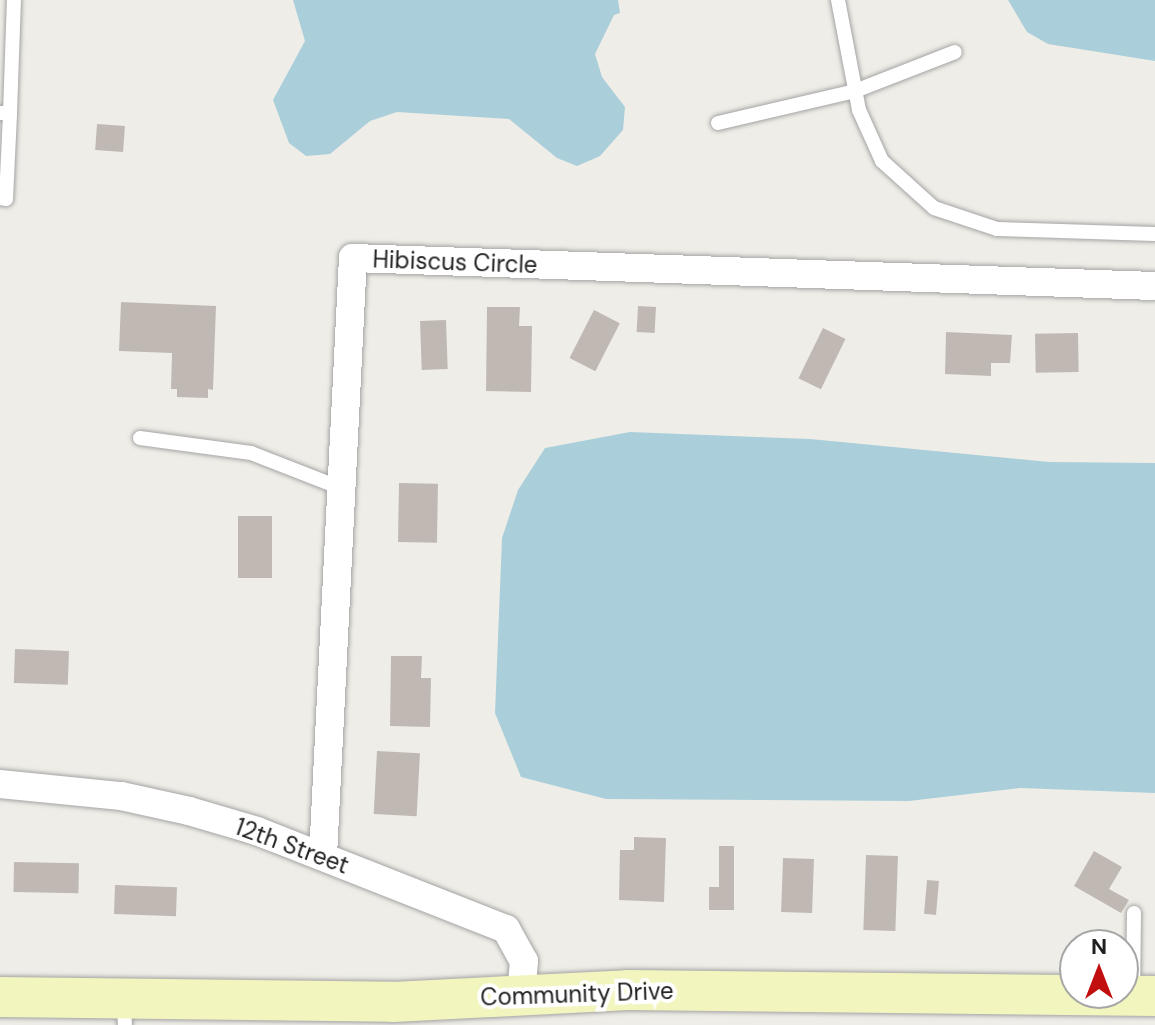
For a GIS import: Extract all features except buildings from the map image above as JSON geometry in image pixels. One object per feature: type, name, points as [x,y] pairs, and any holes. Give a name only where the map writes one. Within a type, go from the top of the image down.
[{"type":"street","name":"Hibiscus Circle","points":[[323,856],[353,258],[1155,286]]},
{"type":"street","name":"12th Street","points":[[0,784],[121,796],[189,811],[323,856],[506,929],[524,961],[521,994]]},
{"type":"street","name":"Community Drive","points":[[0,997],[125,1012],[184,1007],[393,1002],[628,990],[1144,996]]},
{"type":"lane","points":[[0,198],[6,199],[5,113],[14,0]]},
{"type":"lane","points":[[838,0],[855,91],[882,161],[934,208],[997,229],[1155,234]]},
{"type":"lane","points":[[718,123],[855,91],[955,52]]},
{"type":"lane","points":[[140,438],[251,453],[341,488]]},
{"type":"lane","points":[[1134,913],[1144,996]]},
{"type":"water","points":[[293,0],[618,0],[620,13],[614,15],[595,54],[602,77],[625,107],[623,130],[600,156],[577,166],[557,158],[509,119],[397,112],[370,121],[330,154],[306,156],[289,143],[273,100],[305,41]]},
{"type":"water","points":[[1008,0],[1155,0],[1155,61],[1048,44],[1027,32]]},
{"type":"water","points":[[630,432],[810,439],[1049,462],[1155,463],[1155,793],[1020,788],[909,801],[606,799],[521,777],[495,713],[502,538],[518,490],[545,448]]}]
